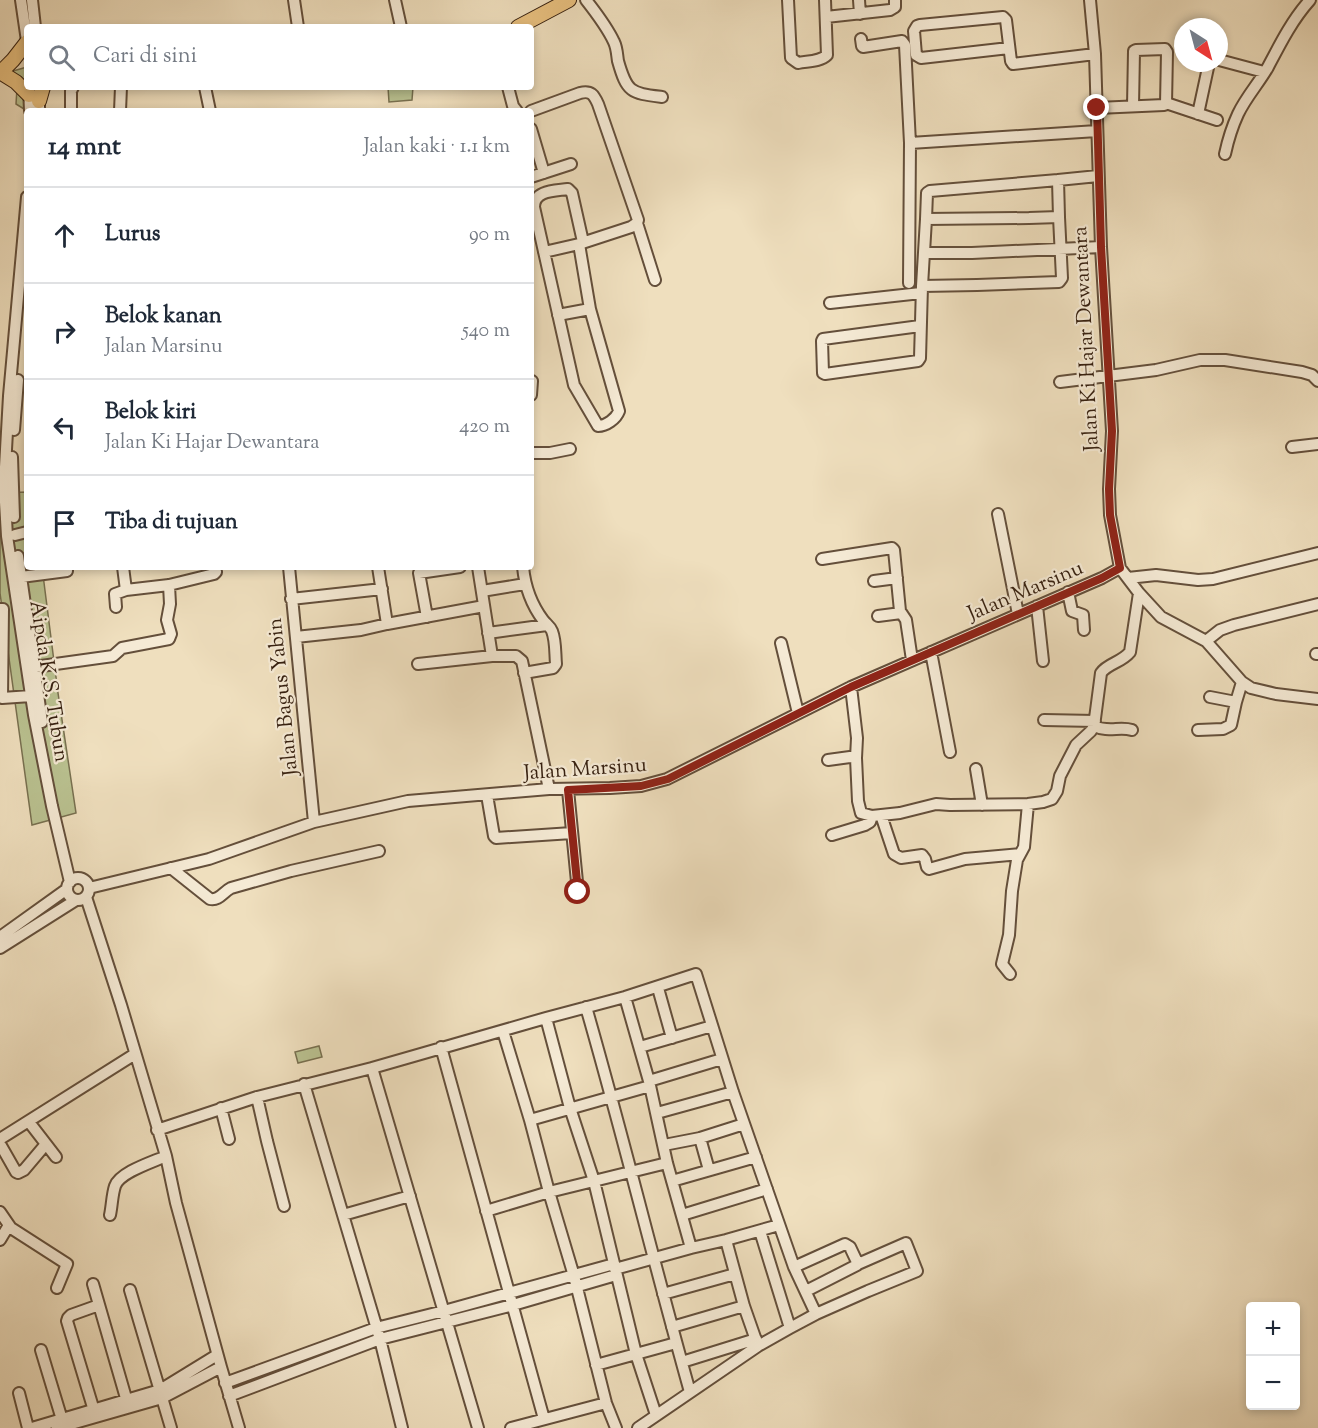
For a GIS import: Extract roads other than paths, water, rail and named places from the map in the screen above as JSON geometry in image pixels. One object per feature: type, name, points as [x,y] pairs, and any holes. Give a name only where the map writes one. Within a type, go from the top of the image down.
[{"type":"main road","points":[[523,24],[562,2]]},
{"type":"main road","points":[[1,72],[14,60],[24,45]]},
{"type":"main road","points":[[1,72],[24,65]]},
{"type":"main road","points":[[1,72],[24,88]]},
{"type":"street","points":[[21,0],[25,24]]},
{"type":"street","points":[[32,0],[35,24]]},
{"type":"street","points":[[294,0],[298,24]]},
{"type":"street","points":[[395,0],[399,24]]},
{"type":"street","points":[[586,0],[608,28],[616,46],[627,86],[638,94],[662,98]]},
{"type":"street","points":[[788,0],[791,58],[795,62],[818,60],[825,57],[827,49],[825,0]]},
{"type":"street","points":[[859,0],[860,14]]},
{"type":"street","points":[[826,17],[890,10],[894,7],[895,0]]},
{"type":"street","name":"Jalan Ki Hajar Dewantara","points":[[1090,0],[1095,54],[1101,247],[1112,431],[1110,515],[1120,568]]},
{"type":"street","points":[[1225,154],[1238,113],[1285,35],[1310,0]]},
{"type":"street","points":[[1009,48],[921,58],[916,55],[914,31],[920,25],[1003,17],[1006,20],[1013,64],[1095,54]]},
{"type":"street","points":[[861,39],[863,47],[902,41],[905,43],[910,143],[909,283]]},
{"type":"street","points":[[1133,106],[1133,54],[1136,50],[1165,49],[1167,52],[1166,103]]},
{"type":"street","points":[[1228,62],[1264,72]]},
{"type":"street","points":[[1198,114],[1207,72]]},
{"type":"street","points":[[71,108],[72,90]]},
{"type":"street","points":[[120,108],[121,90]]},
{"type":"street","points":[[206,90],[210,108]]},
{"type":"street","points":[[509,90],[515,108]]},
{"type":"street","points":[[534,110],[587,91],[593,95],[637,215],[637,223],[656,280]]},
{"type":"street","points":[[1097,108],[1164,105],[1166,103],[1217,120]]},
{"type":"street","points":[[910,143],[1097,131]]},
{"type":"street","points":[[534,139],[544,173]]},
{"type":"street","points":[[534,176],[571,164]]},
{"type":"street","points":[[920,326],[823,339],[824,372],[825,374],[918,361],[920,357],[921,289],[927,194],[930,191],[1098,177]]},
{"type":"street","points":[[830,303],[921,289],[1057,283],[1062,278],[1058,180]]},
{"type":"street","points":[[568,189],[572,194],[581,243],[590,309],[619,411],[601,426],[598,426],[574,385],[544,252],[534,201],[543,193],[568,189]]},
{"type":"street","points":[[926,219],[1059,217]]},
{"type":"street","points":[[544,252],[581,243],[637,223]]},
{"type":"street","name":"Aipda K.S. Tubun","points":[[24,231],[2,485],[31,696],[52,806],[71,883]]},
{"type":"street","points":[[924,254],[1101,247]]},
{"type":"street","points":[[558,315],[590,309]]},
{"type":"street","name":"Aipda K.S. Tubun","points":[[24,316],[12,456],[15,535],[34,668],[71,883]]},
{"type":"street","points":[[1060,382],[1156,370],[1200,360],[1225,360],[1302,372],[1312,375],[1318,381]]},
{"type":"street","points":[[1292,447],[1318,444]]},
{"type":"street","points":[[534,453],[570,450]]},
{"type":"street","points":[[998,514],[1018,614]]},
{"type":"street","points":[[15,535],[24,533]]},
{"type":"street","points":[[822,559],[893,549],[895,551],[901,613],[906,620],[912,660]]},
{"type":"street","points":[[1128,578],[1156,575],[1198,580],[1213,579],[1318,553]]},
{"type":"street","points":[[1120,568],[1138,593],[1161,617],[1206,641],[1242,682],[1251,688],[1276,694],[1318,699]]},
{"type":"street","name":"Jalan Marsinu","points":[[0,948],[83,895],[208,859],[314,822],[427,798],[549,789],[641,786],[668,779],[851,687],[1102,578],[1120,568]]},
{"type":"street","points":[[123,570],[126,591]]},
{"type":"street","points":[[116,607],[115,594],[169,585],[214,574],[216,570]]},
{"type":"street","name":"Jalan Bagus Yabin","points":[[289,570],[314,822]]},
{"type":"street","points":[[379,570],[387,624]]},
{"type":"street","points":[[419,570],[427,617]]},
{"type":"street","points":[[478,570],[492,656]]},
{"type":"street","points":[[523,570],[530,599],[551,628],[556,666],[524,673]]},
{"type":"street","points":[[21,577],[67,571]]},
{"type":"street","points":[[874,581],[897,578]]},
{"type":"street","points":[[34,668],[114,656],[122,648],[169,639],[171,634],[167,620],[170,604],[169,585]]},
{"type":"street","points":[[482,591],[525,585]]},
{"type":"street","points":[[291,599],[382,589]]},
{"type":"street","points":[[1068,592],[1072,611],[1083,615],[1084,630]]},
{"type":"street","points":[[851,687],[857,738],[858,801],[861,813],[877,816],[936,804],[982,805],[1043,802],[1055,796],[1060,776],[1076,745],[1095,724],[1101,673],[1105,667],[1116,664],[1130,652],[1138,593]]},
{"type":"street","points":[[1206,641],[1220,630],[1234,625],[1318,604]]},
{"type":"street","points":[[296,637],[361,630],[484,606]]},
{"type":"street","points":[[1037,606],[1043,661]]},
{"type":"street","points":[[0,609],[3,609],[1,698],[31,696]]},
{"type":"street","points":[[878,616],[901,613]]},
{"type":"street","points":[[488,633],[547,625]]},
{"type":"street","points":[[781,643],[798,713]]},
{"type":"street","points":[[931,652],[950,753]]},
{"type":"street","points":[[418,664],[492,656],[516,656],[522,661],[549,789]]},
{"type":"street","points":[[1198,730],[1223,729],[1231,725],[1242,682]]},
{"type":"street","points":[[1210,697],[1236,702]]},
{"type":"street","points":[[1044,720],[1095,724],[1098,728],[1113,730],[1124,728],[1132,730]]},
{"type":"street","points":[[828,760],[850,756],[856,758]]},
{"type":"street","points":[[976,769],[982,805]]},
{"type":"street","points":[[568,790],[578,892]]},
{"type":"street","points":[[487,795],[495,838],[572,833]]},
{"type":"street","points":[[1010,974],[1002,964],[1009,935],[1012,891],[1020,854],[1024,847],[1028,804]]},
{"type":"street","points":[[832,835],[865,825],[877,816]]},
{"type":"street","points":[[877,816],[894,854],[901,858],[922,855],[929,869],[965,859],[1020,854]]},
{"type":"street","points":[[171,868],[214,900],[231,888],[291,871],[379,851]]},
{"type":"street","points":[[0,937],[71,883],[85,880],[83,895],[121,1005],[166,1156],[176,1203],[220,1367],[239,1428]]},
{"type":"street","points":[[71,883],[69,896],[83,895]]},
{"type":"street","points":[[157,1130],[257,1097],[372,1068],[658,988],[696,974],[733,1092],[779,1225],[794,1267],[816,1314]]},
{"type":"street","points":[[658,988],[672,1038]]},
{"type":"street","points":[[625,997],[691,1248]]},
{"type":"street","points":[[586,1007],[690,1392]]},
{"type":"street","points":[[546,1018],[570,1108],[594,1181],[636,1354],[656,1415]]},
{"type":"street","points":[[640,1047],[712,1026]]},
{"type":"street","points":[[503,1031],[575,1281],[606,1403],[616,1428]]},
{"type":"street","points":[[441,1047],[544,1419]]},
{"type":"street","points":[[46,1144],[24,1170],[18,1173],[0,1139],[135,1054]]},
{"type":"street","points":[[530,1120],[612,1097],[723,1059]]},
{"type":"street","points":[[372,1068],[478,1428]]},
{"type":"street","points":[[304,1084],[378,1333],[402,1428]]},
{"type":"street","points":[[657,1113],[733,1092]]},
{"type":"street","points":[[257,1097],[284,1206]]},
{"type":"street","points":[[221,1108],[229,1139]]},
{"type":"street","points":[[29,1122],[56,1157]]},
{"type":"street","points":[[664,1146],[700,1138],[744,1124]]},
{"type":"street","points":[[700,1138],[709,1170]]},
{"type":"street","points":[[110,1215],[115,1185],[120,1178],[166,1156]]},
{"type":"street","points":[[672,1181],[756,1157]]},
{"type":"street","points":[[486,1211],[549,1192],[667,1163]]},
{"type":"street","points":[[682,1215],[767,1189]]},
{"type":"street","points":[[343,1215],[410,1196]]},
{"type":"street","points":[[0,1212],[9,1225],[67,1264],[57,1288]]},
{"type":"street","points":[[0,1240],[9,1225]]},
{"type":"street","points":[[225,1383],[378,1333],[779,1225]]},
{"type":"street","points":[[760,1231],[790,1328]]},
{"type":"street","points":[[726,1240],[757,1343]]},
{"type":"street","points":[[682,1362],[757,1343],[816,1314],[917,1271],[906,1243],[858,1264],[806,1291]]},
{"type":"street","points":[[794,1267],[846,1244],[850,1247],[858,1264]]},
{"type":"street","points":[[663,1294],[735,1274]]},
{"type":"street","points":[[93,1284],[127,1404]]},
{"type":"street","points":[[130,1290],[171,1428]]},
{"type":"street","points":[[95,1413],[67,1321],[71,1315],[99,1305]]},
{"type":"street","points":[[672,1327],[744,1306]]},
{"type":"street","points":[[229,1396],[378,1333]]},
{"type":"street","points":[[596,1365],[676,1343]]},
{"type":"street","points":[[638,1428],[757,1343]]},
{"type":"street","points":[[42,1350],[61,1424]]},
{"type":"street","points":[[161,1394],[218,1356]]},
{"type":"street","points":[[18,1393],[36,1427],[61,1424],[161,1394],[220,1367]]},
{"type":"street","points":[[517,1427],[606,1403]]}]
